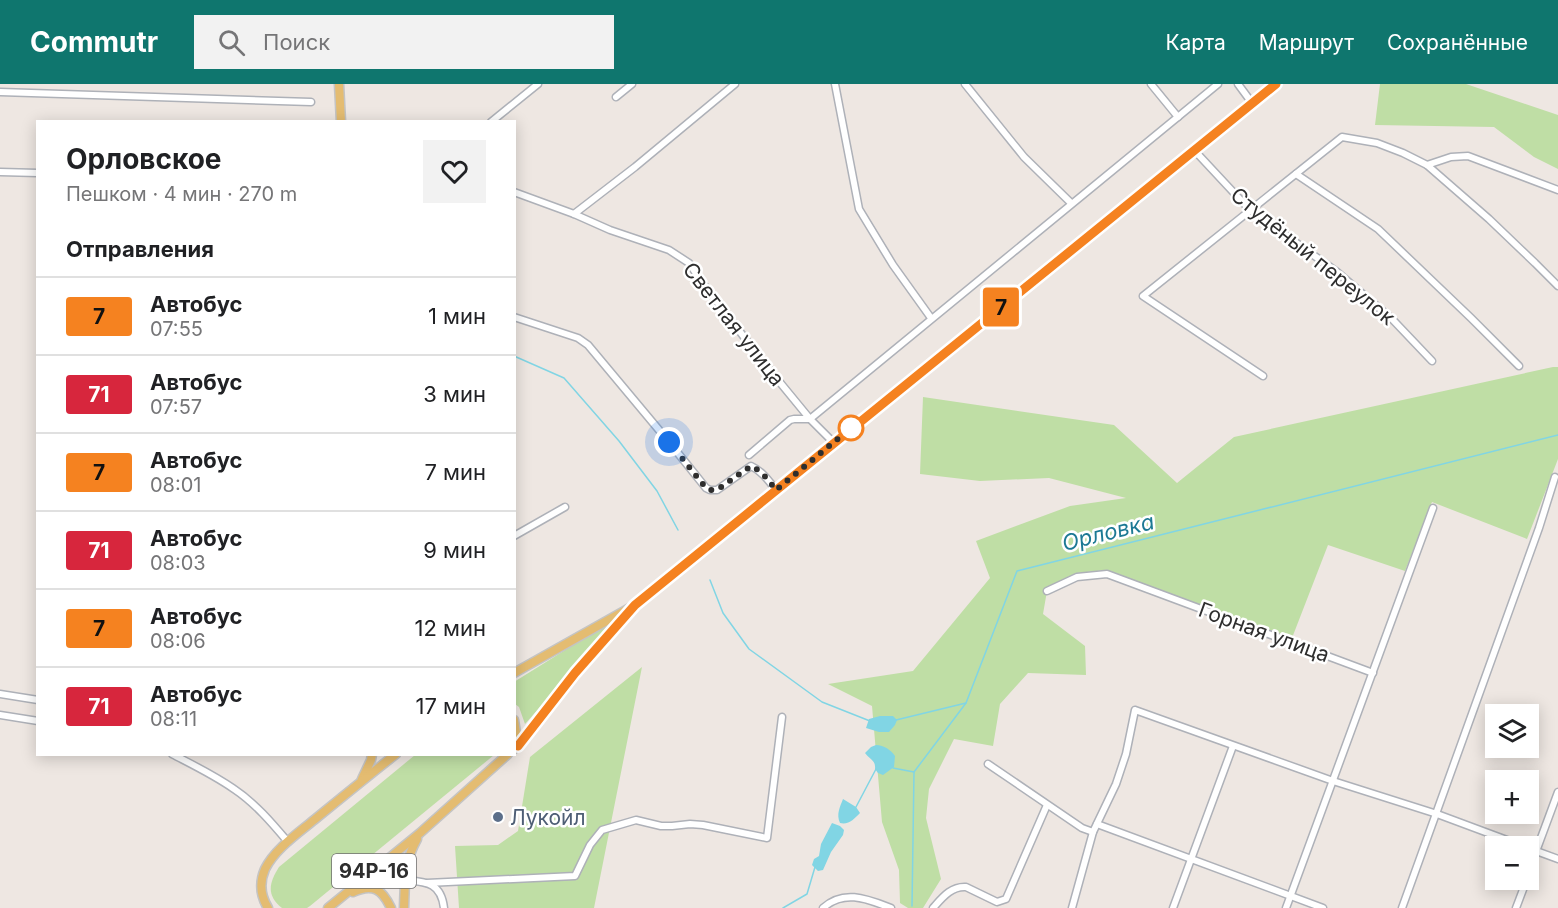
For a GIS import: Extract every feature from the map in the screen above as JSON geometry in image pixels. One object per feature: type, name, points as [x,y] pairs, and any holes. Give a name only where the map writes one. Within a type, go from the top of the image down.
[{"type":"main road","points":[[339,84],[341,120]]},
{"type":"main road","points":[[516,747],[575,673],[635,605],[1276,84]]},
{"type":"main road","points":[[516,672],[635,605]]},
{"type":"main road","points":[[361,782],[372,756]]},
{"type":"main road","points":[[268,908],[260,888],[265,870],[272,859],[288,842],[394,756]]},
{"type":"main road","name":"94Р-16","points":[[331,906],[420,833],[506,756]]},
{"type":"main road","name":"94Р-16","points":[[404,908],[405,880],[410,851],[420,833]]},
{"type":"main road","name":"94Р-16","points":[[331,906],[362,888],[371,888],[385,896],[391,908]]},
{"type":"street","points":[[493,120],[538,84]]},
{"type":"street","points":[[615,97],[632,84]]},
{"type":"street","points":[[574,214],[735,84]]},
{"type":"street","points":[[835,84],[859,209],[893,265],[931,318]]},
{"type":"street","points":[[965,84],[1024,157],[1071,203]]},
{"type":"street","points":[[1150,84],[1178,117]]},
{"type":"street","points":[[749,455],[790,420],[810,419],[1218,84]]},
{"type":"street","points":[[1238,84],[1252,103]]},
{"type":"street","points":[[0,92],[311,102]]},
{"type":"street","points":[[1263,376],[1143,296],[1342,137],[1377,143],[1427,165],[1535,262],[1558,286]]},
{"type":"street","name":"Студёный переулок","points":[[1194,150],[1251,210],[1337,272],[1393,320],[1432,361]]},
{"type":"street","points":[[1427,165],[1451,157],[1467,156],[1558,190]]},
{"type":"street","points":[[0,172],[36,173]]},
{"type":"street","points":[[1296,174],[1378,229],[1519,366]]},
{"type":"street","name":"Светлая улица","points":[[516,193],[610,230],[669,250],[689,263],[751,346],[810,419],[834,443]]},
{"type":"street","points":[[516,318],[578,338],[588,345],[706,488],[717,490],[751,466],[764,475],[776,490]]},
{"type":"street","points":[[1402,908],[1539,528],[1555,477]]},
{"type":"street","points":[[516,535],[565,507]]},
{"type":"street","points":[[1286,908],[1433,508]]},
{"type":"street","name":"Горная улица","points":[[1047,591],[1077,577],[1107,574],[1372,672]]},
{"type":"street","points":[[0,694],[36,700]]},
{"type":"street","points":[[1072,908],[1093,832],[1116,784],[1126,754],[1135,710],[1333,781],[1437,814],[1496,836]]},
{"type":"street","points":[[0,716],[36,722]]},
{"type":"street","points":[[405,880],[427,882],[575,876],[590,845],[602,830],[636,820],[661,826],[703,825],[767,838],[782,717]]},
{"type":"street","points":[[1173,908],[1233,746]]},
{"type":"street","points":[[175,756],[235,789],[266,815],[288,842]]},
{"type":"street","points":[[988,764],[1082,828],[1093,832]]},
{"type":"street","points":[[1539,843],[1558,792]]},
{"type":"street","points":[[933,908],[946,893],[961,886],[997,902],[1006,899],[1047,805]]},
{"type":"street","points":[[1097,824],[1323,908]]},
{"type":"street","points":[[1539,852],[1558,859]]},
{"type":"street","points":[[427,882],[436,888],[444,908]]},
{"type":"street","points":[[1516,908],[1523,890]]},
{"type":"street","points":[[823,908],[830,902],[848,896],[891,908]]},
{"type":"green space","points":[[1380,84],[1466,84],[1558,115],[1558,169],[1534,157],[1494,127],[1375,125]]},
{"type":"green space","points":[[1558,367],[1558,459],[1527,539],[1432,502],[1405,571],[1328,545],[1292,638],[1106,570],[1077,573],[1047,591],[1043,614],[1085,646],[1086,675],[1028,673],[1000,704],[993,746],[954,739],[929,789],[926,818],[941,879],[923,908],[908,908],[900,903],[899,870],[882,822],[872,706],[828,684],[913,671],[990,578],[976,541],[1070,506],[1126,498],[1049,478],[980,481],[920,474],[923,397],[1114,425],[1177,483],[1234,437]]},
{"type":"green space","points":[[623,614],[525,724],[516,705],[516,681]]},
{"type":"green space","points":[[642,667],[594,908],[459,908],[455,846],[498,845],[518,831],[530,757]]},
{"type":"green space","points":[[414,756],[493,756],[307,908],[282,908],[273,898],[271,884],[279,867]]},
{"type":"water","points":[[893,716],[897,720],[889,732],[866,728],[869,719]]},
{"type":"water","points":[[876,745],[887,748],[895,756],[894,767],[883,775],[878,773],[873,762],[865,753]]},
{"type":"water","points":[[843,799],[856,807],[860,813],[851,821],[840,823],[838,817]]},
{"type":"water","points":[[832,823],[844,830],[843,835],[831,852],[823,870],[818,871],[812,865],[814,859],[819,856],[821,844]]},
{"type":"waterway","points":[[516,357],[564,378],[619,441],[657,491],[678,530]]},
{"type":"waterway","name":"Орловка","points":[[912,906],[914,772],[966,703],[1017,571],[1558,435]]},
{"type":"waterway","points":[[710,580],[723,613],[749,649],[822,702],[870,721]]},
{"type":"waterway","points":[[896,720],[966,703]]},
{"type":"waterway","points":[[893,768],[914,772]]},
{"type":"waterway","points":[[856,807],[876,769]]},
{"type":"waterway","points":[[783,908],[807,894],[815,867]]},
{"type":"bus line","name":"7","points":[[518,746],[575,673],[635,605],[1276,84]]},
{"type":"place","name":"Лукойл","points":[[498,817]]},
{"type":"route","points":[[669,442],[710,490],[717,490],[751,466],[764,475],[776,490],[851,428]]}]
